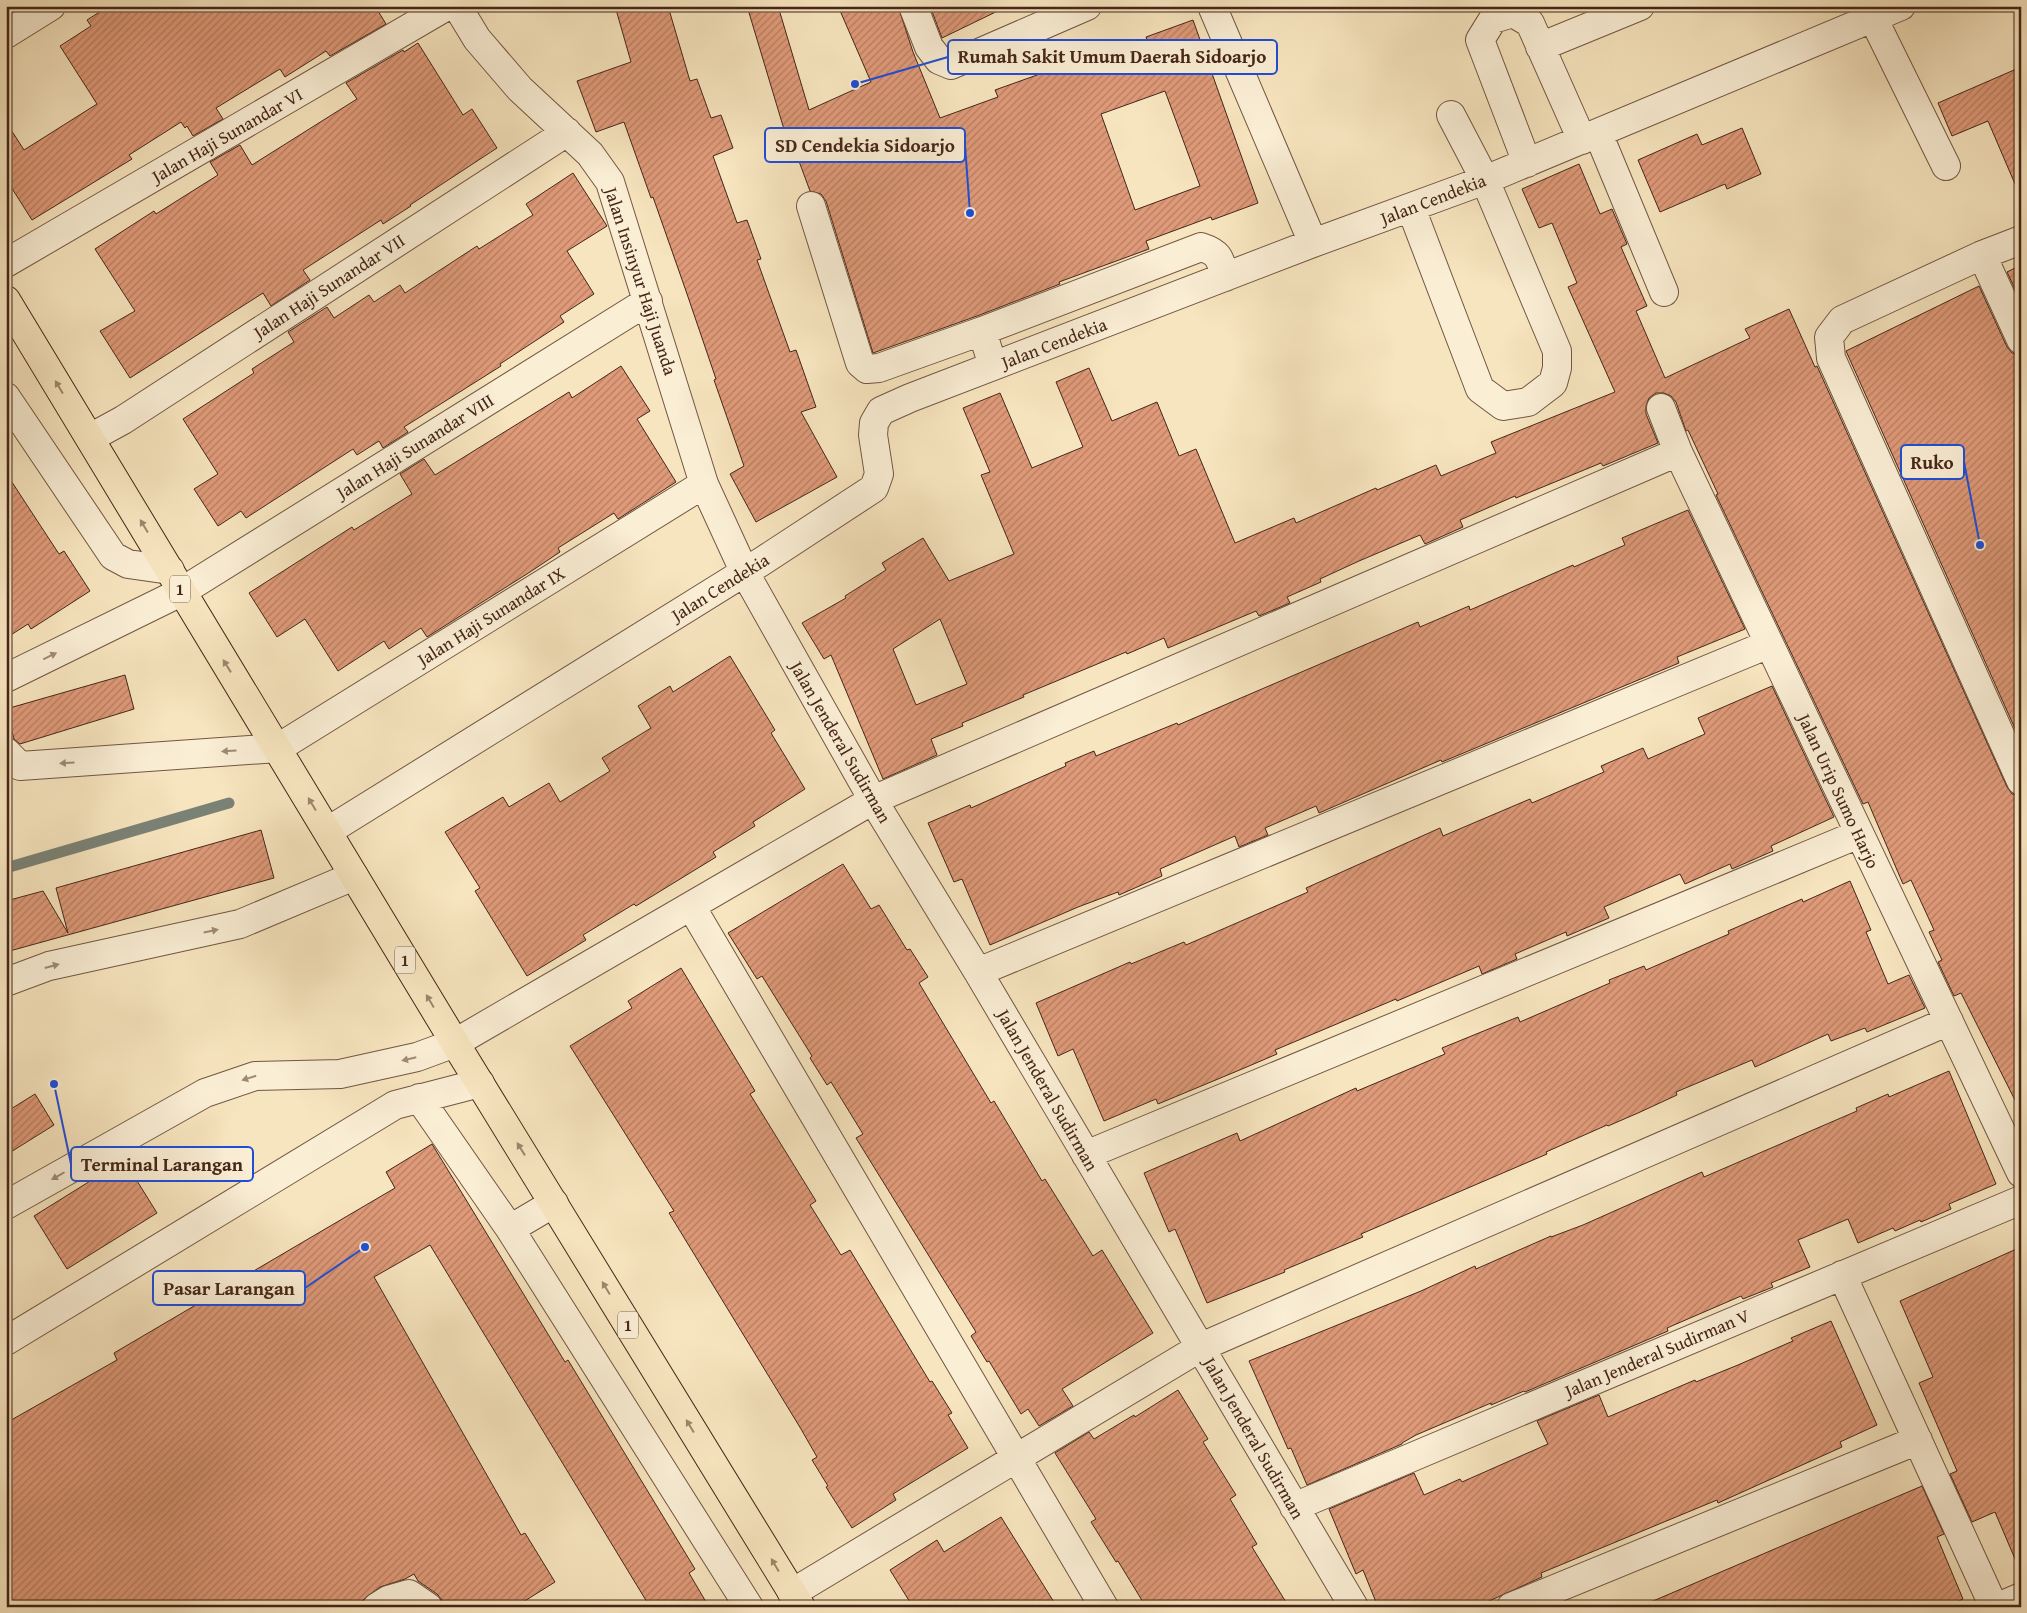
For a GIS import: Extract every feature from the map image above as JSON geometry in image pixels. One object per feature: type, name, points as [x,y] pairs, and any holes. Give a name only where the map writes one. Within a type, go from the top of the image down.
[{"type":"highway","name":"1","points":[[6,300],[455,1043],[796,1600]]},
{"type":"street","points":[[6,34],[51,6]]},
{"type":"street","name":"Jalan Haji Sunandar VI","points":[[6,263],[447,6]]},
{"type":"street","name":"Jalan Insinyur Haji Juanda","points":[[457,6],[477,39],[520,89],[590,154],[610,182],[704,484],[739,559]]},
{"type":"street","points":[[913,6],[929,47],[940,60],[951,65],[1087,6]]},
{"type":"street","points":[[1212,6],[1314,243]]},
{"type":"street","points":[[1540,47],[1640,6]]},
{"type":"street","name":"Jalan Cendekia","points":[[328,831],[739,559],[874,488],[878,474],[873,429],[874,423],[881,411],[1225,277],[1485,180],[1901,6]]},
{"type":"street","points":[[1527,163],[1480,40],[1493,20],[1512,13],[1530,23],[1540,47],[1590,137],[1664,292]]},
{"type":"street","points":[[1873,18],[1946,166]]},
{"type":"street","points":[[1410,208],[1480,389],[1503,406],[1528,402],[1553,382],[1557,368],[1557,351],[1485,180],[1451,115]]},
{"type":"street","name":"Jalan Haji Sunandar VII","points":[[90,438],[123,420],[567,132]]},
{"type":"street","points":[[811,206],[860,363],[867,369],[879,368],[982,331],[1201,247],[1215,251],[1221,261],[1225,277]]},
{"type":"street","points":[[2021,240],[1982,255],[1842,320],[1829,337],[1831,358],[2021,781]]},
{"type":"street","points":[[1982,255],[2021,340]]},
{"type":"street","name":"Jalan Haji Sunandar VIII","points":[[6,678],[176,581],[648,301]]},
{"type":"street","points":[[982,331],[993,366]]},
{"type":"street","points":[[6,397],[113,556],[128,564],[176,581]]},
{"type":"street","name":"Jalan Urip Sumo Harjo","points":[[1661,408],[1678,452],[2021,1172]]},
{"type":"street","points":[[6,1205],[205,1093],[255,1076],[340,1074],[417,1058],[455,1043],[873,800],[1678,452]]},
{"type":"street","name":"Jalan Haji Sunandar IX","points":[[278,748],[704,484]]},
{"type":"street","name":"Jalan Jenderal Sudirman","points":[[739,559],[873,800],[1201,1346],[1354,1607]]},
{"type":"street","points":[[978,972],[1769,644]]},
{"type":"street","points":[[6,752],[20,766],[278,748]]},
{"type":"street","points":[[1086,1156],[1859,834]]},
{"type":"street","points":[[6,982],[49,966],[240,924],[354,876]]},
{"type":"street","points":[[691,906],[1104,1607]]},
{"type":"street","points":[[796,1600],[1017,1459],[1201,1346],[1949,1021]]},
{"type":"street","points":[[6,1340],[395,1105],[480,1083]]},
{"type":"street","points":[[419,1098],[510,1228],[749,1607]]},
{"type":"street","name":"Jalan Jenderal Sudirman V","points":[[1294,1507],[2021,1200]]},
{"type":"street","points":[[510,1228],[554,1204]]},
{"type":"street","points":[[1842,1275],[1994,1607]]},
{"type":"street","points":[[1511,1607],[1918,1440]]},
{"type":"street","points":[[377,1607],[388,1600],[409,1594],[428,1607]]},
{"type":"street","points":[[1998,1607],[2021,1597]]},
{"type":"building","points":[[109,6],[375,6],[386,24],[330,56],[326,51],[285,77],[280,69],[216,108],[223,119],[193,136],[187,126],[185,128],[181,122],[129,155],[132,159],[32,220],[6,179],[6,122],[24,150],[97,104],[60,46],[91,26],[87,20]]},
{"type":"building","points":[[615,6],[668,6],[690,81],[697,79],[711,118],[721,115],[733,148],[713,156],[737,223],[747,220],[761,259],[757,260],[790,352],[796,350],[816,407],[801,412],[837,477],[756,522],[730,474],[744,466],[686,291],[624,122],[596,132],[577,81],[631,62]]},
{"type":"building","points":[[747,6],[778,6],[809,110],[871,82],[838,6],[898,6],[913,52],[940,118],[998,97],[995,90],[1082,59],[1083,62],[1147,40],[1146,37],[1193,20],[1258,203],[1212,220],[1211,217],[1146,241],[1149,249],[1059,282],[1060,284],[977,316],[873,353],[826,201],[821,194],[810,191],[793,145],[789,146]],"holes":[[[1165,91],[1200,186],[1135,210],[1101,114]]]},
{"type":"building","points":[[930,6],[1008,6],[942,38]]},
{"type":"building","points":[[418,43],[463,115],[472,109],[497,148],[383,224],[381,220],[303,270],[310,280],[271,306],[263,293],[130,378],[100,331],[135,311],[95,249],[154,211],[156,214],[218,175],[210,162],[240,145],[252,165],[357,99],[346,83]]},
{"type":"building","points":[[2021,67],[2021,198],[1988,121],[1952,136],[1938,103]]},
{"type":"building","points":[[1742,128],[1761,174],[1727,189],[1725,184],[1660,212],[1638,160],[1697,134],[1702,145]]},
{"type":"building","points":[[1579,164],[1600,214],[1612,209],[1627,244],[1621,247],[1647,306],[1636,311],[1665,378],[1750,338],[1745,329],[1789,309],[1815,367],[1817,366],[2007,787],[2012,794],[2021,796],[2021,1112],[1961,993],[1954,996],[1938,962],[1942,960],[1929,932],[1934,930],[1911,880],[1903,884],[1868,802],[1863,804],[1716,495],[1718,494],[1688,430],[1686,431],[1676,402],[1671,396],[1664,393],[1656,393],[1649,398],[1646,406],[1646,414],[1658,443],[1603,466],[1601,463],[1516,498],[1515,496],[1460,520],[1463,527],[1425,544],[1420,535],[1359,561],[1320,579],[1321,582],[1287,597],[1290,603],[1259,616],[1256,611],[1168,648],[1164,638],[1023,695],[1024,697],[962,723],[963,726],[931,739],[937,755],[883,779],[831,655],[824,659],[802,623],[846,598],[845,596],[886,570],[882,563],[923,538],[949,581],[1014,554],[981,475],[990,472],[963,408],[1000,393],[1032,468],[1083,447],[1056,382],[1089,368],[1112,421],[1157,402],[1179,456],[1196,449],[1235,543],[1294,518],[1296,523],[1376,488],[1377,490],[1436,465],[1441,476],[1496,453],[1491,442],[1615,392],[1568,287],[1577,283],[1552,223],[1539,228],[1522,189]],"holes":[[[940,619],[967,684],[916,705],[893,649]]]},
{"type":"building","points":[[573,173],[607,226],[567,251],[594,294],[560,316],[564,322],[500,364],[501,366],[404,427],[408,432],[383,448],[379,441],[357,455],[353,449],[246,518],[241,511],[218,526],[194,489],[218,474],[183,419],[254,373],[252,369],[294,342],[288,332],[327,307],[334,318],[369,295],[374,302],[400,285],[405,293],[477,246],[479,249],[533,215],[526,204]]},
{"type":"building","points":[[2021,265],[2021,302],[2007,272]]},
{"type":"building","points":[[1979,286],[2007,347],[2012,353],[2021,355],[2021,742],[1846,351]]},
{"type":"building","points":[[621,366],[650,411],[637,419],[676,482],[618,519],[614,513],[558,548],[560,552],[530,572],[427,637],[421,628],[389,649],[384,641],[338,671],[305,619],[277,637],[249,593],[352,527],[354,530],[412,494],[400,474],[424,459],[435,475],[569,392],[572,398]]},
{"type":"building","points":[[6,473],[59,554],[64,551],[90,591],[31,629],[28,624],[6,638]]},
{"type":"building","points":[[1688,510],[1745,629],[1677,657],[1679,663],[1442,762],[1441,760],[1319,813],[1316,806],[1265,828],[1268,835],[1239,847],[1235,836],[1160,869],[1162,876],[1119,895],[1118,892],[1078,907],[990,945],[962,879],[954,882],[928,823],[970,805],[971,808],[1066,766],[1065,763],[1094,751],[1096,756],[1177,723],[1178,725],[1418,622],[1420,627],[1469,606],[1470,610],[1573,565],[1574,567],[1625,545],[1622,538]]},
{"type":"building","points":[[730,656],[775,730],[771,733],[805,789],[753,822],[755,826],[713,852],[716,857],[636,906],[634,904],[583,935],[586,940],[527,976],[475,891],[480,888],[445,832],[503,797],[509,807],[549,783],[560,802],[610,771],[602,758],[651,728],[638,706],[670,686],[673,692]]},
{"type":"building","points":[[125,675],[134,709],[20,744],[14,739],[6,709]]},
{"type":"building","points":[[1772,686],[1834,817],[1771,846],[1773,851],[1732,869],[1730,864],[1685,884],[1680,874],[1604,907],[1609,918],[1567,936],[1566,932],[1515,954],[1517,959],[1482,974],[1479,966],[1275,1050],[1277,1054],[1158,1104],[1156,1099],[1104,1121],[1073,1049],[1058,1056],[1036,1003],[1130,962],[1131,964],[1184,942],[1186,945],[1308,892],[1306,888],[1440,828],[1443,836],[1530,799],[1532,803],[1604,772],[1601,766],[1643,748],[1648,759],[1705,734],[1698,718]]},
{"type":"building","points":[[261,830],[274,878],[6,952],[6,901],[43,891],[68,933],[56,888]]},
{"type":"building","points":[[843,864],[871,909],[879,905],[907,950],[910,949],[928,977],[919,983],[991,1103],[994,1101],[1042,1181],[1045,1179],[1093,1256],[1102,1250],[1153,1333],[1062,1389],[1073,1406],[1039,1426],[1028,1409],[1021,1414],[989,1361],[987,1362],[971,1336],[976,1332],[856,1138],[863,1134],[831,1082],[827,1085],[810,1058],[812,1056],[762,976],[757,979],[728,933]]},
{"type":"building","points":[[1850,881],[1871,930],[1866,932],[1888,984],[1909,975],[1925,1008],[1867,1032],[1865,1028],[1831,1041],[1828,1034],[1755,1067],[1752,1060],[1676,1092],[1677,1095],[1546,1152],[1547,1154],[1361,1234],[1363,1237],[1284,1270],[1285,1272],[1207,1303],[1175,1229],[1169,1232],[1144,1173],[1237,1133],[1240,1141],[1356,1088],[1357,1091],[1445,1054],[1442,1048],[1518,1017],[1520,1022],[1610,983],[1609,980],[1644,966],[1646,970],[1729,934],[1728,931],[1802,899],[1803,902]]},
{"type":"building","points":[[681,968],[755,1091],[750,1094],[816,1201],[810,1205],[841,1255],[850,1250],[930,1382],[932,1381],[952,1413],[948,1415],[968,1448],[893,1494],[896,1500],[852,1528],[826,1487],[828,1486],[812,1460],[817,1457],[801,1429],[669,1213],[674,1211],[570,1046],[632,1008],[628,1001]]},
{"type":"building","points":[[1949,1071],[1996,1184],[1949,1204],[1951,1209],[1921,1222],[1920,1220],[1895,1231],[1893,1228],[1858,1243],[1848,1219],[1798,1240],[1810,1267],[1771,1283],[1773,1287],[1743,1299],[1741,1296],[1667,1328],[1668,1331],[1525,1392],[1491,1405],[1491,1403],[1307,1485],[1291,1448],[1288,1449],[1249,1361],[1421,1291],[1475,1266],[1476,1269],[1551,1236],[1583,1225],[1702,1172],[1704,1177],[1857,1111],[1856,1108],[1888,1094],[1889,1097]]},
{"type":"building","points":[[35,1094],[54,1125],[6,1155],[6,1112]]},
{"type":"building","points":[[432,1144],[565,1362],[568,1360],[695,1569],[689,1573],[709,1607],[650,1607],[430,1245],[374,1277],[521,1535],[525,1533],[555,1582],[515,1607],[443,1607],[442,1600],[437,1594],[418,1581],[414,1574],[380,1587],[354,1607],[6,1607],[6,1423],[117,1360],[114,1353],[395,1188],[386,1172]]},
{"type":"building","points":[[124,1160],[157,1213],[67,1269],[34,1216]]},
{"type":"building","points":[[2021,1247],[2021,1573],[1995,1512],[1972,1522],[1950,1474],[1957,1471],[1919,1383],[1933,1377],[1900,1301]]},
{"type":"building","points":[[1831,1321],[1877,1425],[1840,1442],[1842,1447],[1718,1503],[1717,1500],[1541,1573],[1542,1577],[1476,1607],[1378,1607],[1363,1570],[1356,1574],[1329,1509],[1414,1473],[1424,1495],[1460,1479],[1462,1482],[1548,1444],[1537,1421],[1599,1395],[1608,1417],[1695,1380],[1696,1382],[1738,1365],[1793,1341],[1791,1338]]},
{"type":"building","points":[[1178,1390],[1208,1439],[1203,1442],[1236,1495],[1230,1499],[1257,1544],[1252,1547],[1289,1607],[1146,1607],[1091,1522],[1096,1519],[1055,1453],[1089,1432],[1094,1439],[1134,1415],[1135,1417]]},
{"type":"building","points":[[1922,1486],[1944,1534],[1937,1537],[1963,1599],[1946,1607],[1639,1607]]},
{"type":"building","points":[[1001,1517],[1057,1607],[913,1607],[890,1570],[937,1540],[944,1552]]},
{"type":"waterway","points":[[6,868],[229,803]]},
{"type":"place","name":"Rumah Sakit Umum Daerah Sidoarjo","points":[[855,84]]},
{"type":"place","name":"SD Cendekia Sidoarjo","points":[[970,213]]},
{"type":"place","name":"Ruko","points":[[1980,545]]},
{"type":"place","name":"Terminal Larangan","points":[[54,1084]]},
{"type":"place","name":"Pasar Larangan","points":[[365,1247]]}]
